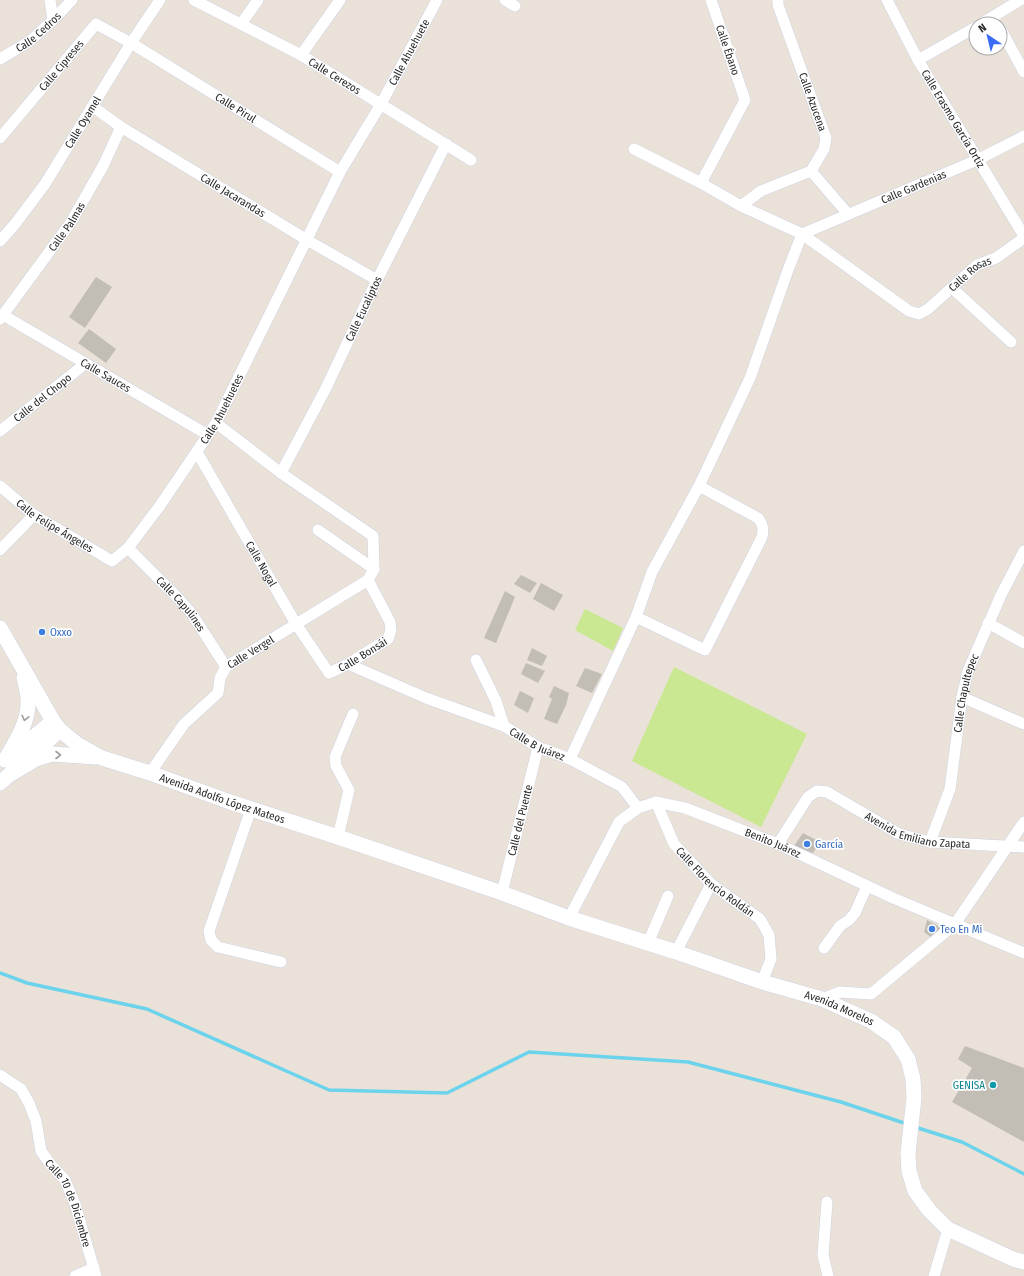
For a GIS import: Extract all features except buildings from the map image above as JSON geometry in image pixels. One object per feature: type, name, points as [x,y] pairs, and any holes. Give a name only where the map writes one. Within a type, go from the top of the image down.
[{"type":"main road","name":"Avenida Adolfo López Mateos","points":[[0,628],[57,726],[77,744],[102,758],[502,893]]},
{"type":"main road","points":[[3,774],[26,718],[28,697],[22,665]]},
{"type":"main road","points":[[3,774],[57,726]]},
{"type":"main road","points":[[3,774],[36,759],[52,754],[102,758]]},
{"type":"main road","name":"Avenida Morelos","points":[[502,893],[569,918],[676,952],[762,982],[822,999],[871,1022],[894,1037],[908,1059],[913,1079],[914,1098],[908,1153],[909,1171],[915,1191],[948,1229],[1013,1259],[1024,1262]]},
{"type":"street","points":[[50,0],[53,20]]},
{"type":"street","name":"Calle Cedros","points":[[0,59],[30,41],[72,0]]},
{"type":"street","name":"Calle Oyamel","points":[[0,241],[15,224],[45,184],[131,43],[160,0]]},
{"type":"street","name":"Calle Cerezos","points":[[194,0],[301,54],[471,160]]},
{"type":"street","points":[[241,24],[258,0]]},
{"type":"street","points":[[301,54],[340,0]]},
{"type":"street","name":"Calle Ahuehuete","points":[[340,172],[381,104],[437,0]]},
{"type":"street","name":"Calle Ébano","points":[[701,183],[745,100],[711,0]]},
{"type":"street","name":"Calle Azucena","points":[[778,0],[778,5],[826,138],[824,149],[811,171]]},
{"type":"street","name":"Calle Erasmo García Ortiz","points":[[887,0],[918,60],[1024,237]]},
{"type":"street","points":[[1001,16],[1020,0]]},
{"type":"street","name":"Calle Cipreses","points":[[0,138],[96,24],[131,43]]},
{"type":"street","points":[[918,60],[968,32]]},
{"type":"street","name":"Calle Pirul","points":[[131,43],[340,172]]},
{"type":"street","points":[[1008,43],[1024,72]]},
{"type":"street","name":"Calle Jacarandas","points":[[92,106],[121,127],[307,240],[377,280]]},
{"type":"street","name":"Calle Palmas","points":[[2,317],[71,222],[103,166],[121,127]]},
{"type":"street","name":"Calle Gardenias","points":[[802,234],[977,160],[1024,136]]},
{"type":"street","name":"Calle Eucaliptos","points":[[281,473],[326,388],[377,280],[446,144]]},
{"type":"street","points":[[570,759],[636,617],[652,572],[699,486],[750,378],[802,234],[741,206],[701,183],[634,149]]},
{"type":"street","points":[[741,206],[761,191],[811,171],[848,214]]},
{"type":"street","name":"Calle Ahuehuetes","points":[[112,561],[128,548],[159,507],[216,423],[340,172]]},
{"type":"street","name":"Calle Rosas","points":[[802,234],[909,311],[919,314],[928,309],[977,265],[996,258],[1024,237]]},
{"type":"street","points":[[952,288],[1011,342]]},
{"type":"street","name":"Calle Sauces","points":[[2,317],[208,435]]},
{"type":"street","name":"Calle del Chopo","points":[[0,431],[85,364]]},
{"type":"street","points":[[216,423],[281,473],[373,536],[374,569],[368,580]]},
{"type":"street","name":"Calle Nogal","points":[[197,452],[296,624],[329,673]]},
{"type":"street","name":"Calle Felipe Ángeles","points":[[0,486],[34,515],[112,561]]},
{"type":"street","points":[[636,617],[705,650],[762,537],[764,530],[762,523],[758,518],[699,486]]},
{"type":"street","points":[[0,550],[34,515]]},
{"type":"street","points":[[318,530],[374,569]]},
{"type":"street","name":"Calle Capulines","points":[[128,548],[192,614],[226,667]]},
{"type":"street","name":"Calle Chapultepec","points":[[930,842],[950,789],[962,697],[968,670],[1001,595],[1024,551]]},
{"type":"street","name":"Calle Vergel","points":[[150,773],[184,724],[218,693],[220,678],[226,667],[368,580]]},
{"type":"street","name":"Calle Bonsái","points":[[329,673],[348,664],[388,639],[391,630],[390,622],[368,580]]},
{"type":"street","points":[[988,623],[1024,643]]},
{"type":"street","points":[[476,660],[496,700],[504,726]]},
{"type":"street","name":"Calle B Juárez","points":[[348,664],[426,698],[504,726],[538,747],[570,759],[622,787],[638,808]]},
{"type":"street","points":[[962,697],[1024,724]]},
{"type":"street","points":[[338,837],[349,790],[336,766],[335,757],[353,714]]},
{"type":"street","name":"Calle del Puente","points":[[502,893],[538,747]]},
{"type":"street","name":"Avenida Emiliano Zapata","points":[[778,844],[808,797],[817,791],[827,792],[899,834],[930,842],[1024,848]]},
{"type":"street","points":[[569,918],[619,822],[638,808],[656,802]]},
{"type":"street","name":"Benito Juárez","points":[[656,802],[685,808],[778,844],[893,898],[1024,953]]},
{"type":"street","name":"Calle Florencio Roldán","points":[[656,802],[674,844],[711,884],[760,919],[769,935],[771,958],[762,982]]},
{"type":"street","points":[[251,809],[209,931],[211,940],[218,947],[281,962]]},
{"type":"street","points":[[822,999],[840,992],[871,994],[956,924],[1024,822]]},
{"type":"street","points":[[676,952],[711,884]]},
{"type":"street","points":[[824,948],[840,926],[849,920],[855,913],[867,886]]},
{"type":"street","points":[[648,943],[668,896]]},
{"type":"street","name":"Calle 10 de Diciembre","points":[[0,1075],[21,1089],[29,1102],[36,1121],[41,1151],[51,1165],[65,1180],[75,1204],[95,1272]]},
{"type":"street","points":[[828,1202],[823,1255],[828,1276]]},
{"type":"street","points":[[934,1276],[948,1229]]},
{"type":"street","points":[[75,1276],[95,1272]]},
{"type":"green space","points":[[585,609],[623,628],[613,651],[575,630]]},
{"type":"green space","points":[[674,667],[807,734],[761,827],[632,761]]},
{"type":"waterway","points":[[0,973],[27,983],[147,1009],[329,1090],[447,1093],[529,1052],[688,1062],[841,1102],[907,1124]]},
{"type":"waterway","points":[[915,1127],[962,1142],[1024,1174]]},
{"type":"place","name":"Oxxo","points":[[42,632]]},
{"type":"place","name":"García","points":[[807,844]]},
{"type":"place","name":"Teo En Mi","points":[[932,929]]},
{"type":"place","name":"GENISA","points":[[993,1085]]}]
